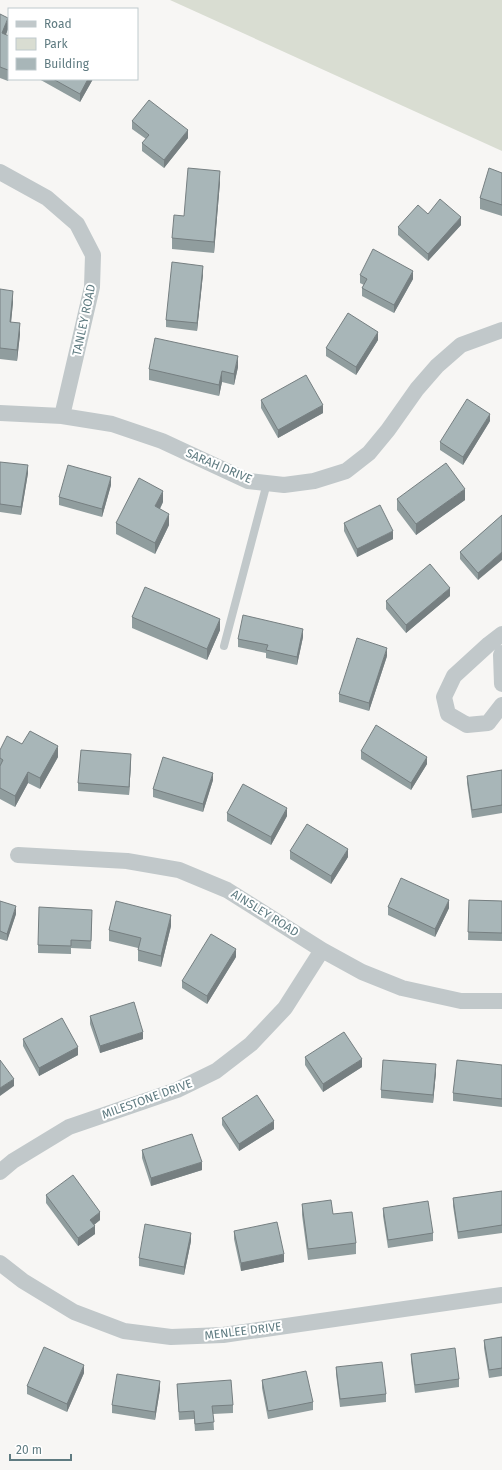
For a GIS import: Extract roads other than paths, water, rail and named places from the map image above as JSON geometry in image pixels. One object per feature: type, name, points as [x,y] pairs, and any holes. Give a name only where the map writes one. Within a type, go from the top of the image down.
[{"type":"street","name":"TANLEY ROAD","points":[[0,172],[47,198],[77,224],[93,255],[92,287],[62,416]]},
{"type":"street","name":"SARAH DRIVE","points":[[0,413],[62,416],[112,424],[162,441],[248,481],[284,485],[314,481],[346,471],[369,453],[388,430],[417,389],[437,366],[461,345],[502,330]]},
{"type":"street","points":[[502,634],[454,676],[444,697],[448,714],[467,725],[488,723],[502,705]]},
{"type":"street","points":[[502,653],[502,684]]},
{"type":"street","name":"AINSLEY ROAD","points":[[18,855],[127,861],[179,870],[227,890],[322,950],[362,972],[402,988],[461,1001],[502,1001]]},
{"type":"street","name":"MILESTONE DRIVE","points":[[0,1172],[13,1161],[69,1127],[177,1090],[216,1071],[250,1044],[285,1008],[322,950]]},
{"type":"street","name":"MENLEE DRIVE","points":[[0,1263],[23,1281],[74,1312],[124,1331],[172,1338],[223,1335],[502,1295]]},
{"type":"lane","points":[[224,646],[267,483]]}]
